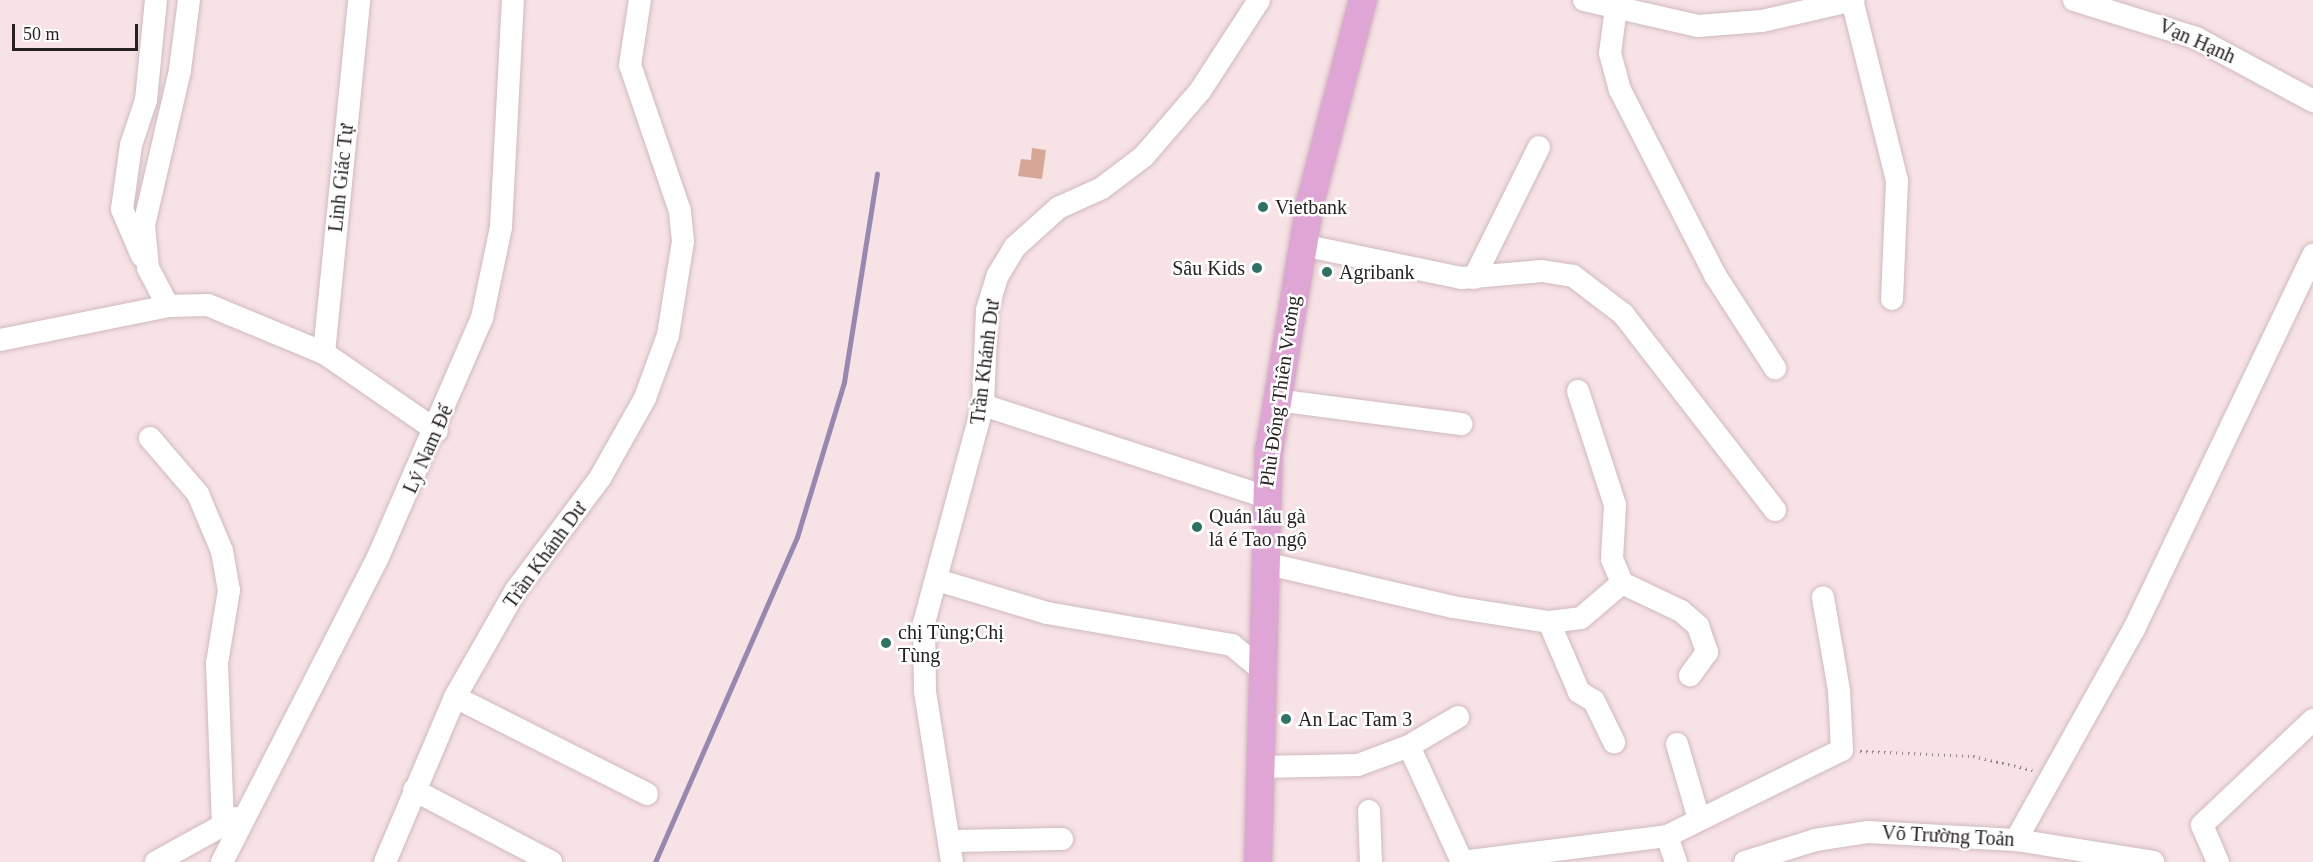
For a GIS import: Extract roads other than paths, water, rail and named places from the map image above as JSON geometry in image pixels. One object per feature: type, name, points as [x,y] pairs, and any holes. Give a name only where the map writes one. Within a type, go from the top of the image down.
[{"type":"main road","name":"Phù Đổng Thiên Vương","points":[[1258,862],[1266,496],[1276,400],[1302,245],[1364,0]]},
{"type":"street","points":[[156,0],[146,100],[131,145],[122,209],[168,306]]},
{"type":"street","points":[[148,268],[144,225],[180,70],[189,0]]},
{"type":"street","name":"Lý Nam Đế","points":[[222,862],[437,430],[482,318],[501,226],[513,0]]},
{"type":"street","name":"Trần Khánh Dư","points":[[385,862],[455,697],[516,590],[600,478],[645,398],[668,335],[683,241],[680,211],[630,65],[639,0]]},
{"type":"street","name":"Trần Khánh Dư","points":[[952,852],[922,654],[924,622],[983,405],[987,310],[1016,248],[1058,208],[1102,188],[1144,156],[1200,91],[1259,0]]},
{"type":"street","points":[[1584,0],[1676,23],[1725,26],[1853,0],[1897,181],[1892,299]]},
{"type":"street","name":"Vạn Hạnh","points":[[2073,0],[2196,38],[2313,100]]},
{"type":"street","name":"Linh Giác Tự","points":[[324,353],[357,1]]},
{"type":"street","points":[[1616,8],[1610,53],[1620,90],[1715,275],[1775,368]]},
{"type":"street","points":[[1474,278],[1539,147]]},
{"type":"street","points":[[1302,245],[1474,278],[1542,272],[1573,276],[1596,290],[1623,314],[1775,510]]},
{"type":"street","points":[[2016,840],[2134,629],[2313,255]]},
{"type":"street","points":[[0,340],[168,306],[208,305],[324,353],[437,430]]},
{"type":"street","points":[[1578,391],[1615,505],[1610,548],[1622,584],[1681,611],[1698,626],[1707,652],[1690,675]]},
{"type":"street","points":[[1276,400],[1461,424]]},
{"type":"street","points":[[983,405],[1266,496]]},
{"type":"street","points":[[150,438],[198,494],[224,561],[230,590],[217,663],[224,823]]},
{"type":"street","points":[[1264,563],[1453,608],[1549,622],[1587,615],[1622,584]]},
{"type":"street","points":[[937,580],[1047,613],[1232,645],[1262,670]]},
{"type":"street","points":[[1409,746],[1462,862],[1667,837],[1699,819],[1842,750],[1839,690],[1823,597]]},
{"type":"street","points":[[1549,622],[1579,692],[1594,700],[1614,742]]},
{"type":"street","points":[[455,697],[647,794]]},
{"type":"street","points":[[1259,767],[1358,765],[1409,746],[1458,717]]},
{"type":"street","points":[[2218,862],[2202,825],[2313,720]]},
{"type":"street","points":[[1677,744],[1699,819]]},
{"type":"street","points":[[414,790],[550,862]]},
{"type":"street","points":[[1369,811],[1371,862]]},
{"type":"street","points":[[156,862],[246,813]]},
{"type":"street","name":"Võ Trường Toản","points":[[1745,862],[1815,840],[1868,832],[2016,840],[2153,862]]},
{"type":"street","points":[[1667,837],[1676,862]]},
{"type":"street","points":[[952,852],[1062,839]]},
{"type":"waterway","points":[[655,862],[797,537],[844,382],[877,174]]},
{"type":"place","name":"Vietbank","points":[[1263,207]]},
{"type":"place","name":"Sâu Kids","points":[[1257,268]]},
{"type":"place","name":"Agribank","points":[[1327,272]]},
{"type":"place","name":"Quán lẩu gà lá é Tao ngộ","points":[[1197,527]]},
{"type":"place","name":"chị Tùng;Chị Tùng","points":[[886,643]]},
{"type":"place","name":"An Lac Tam 3","points":[[1286,719]]}]
